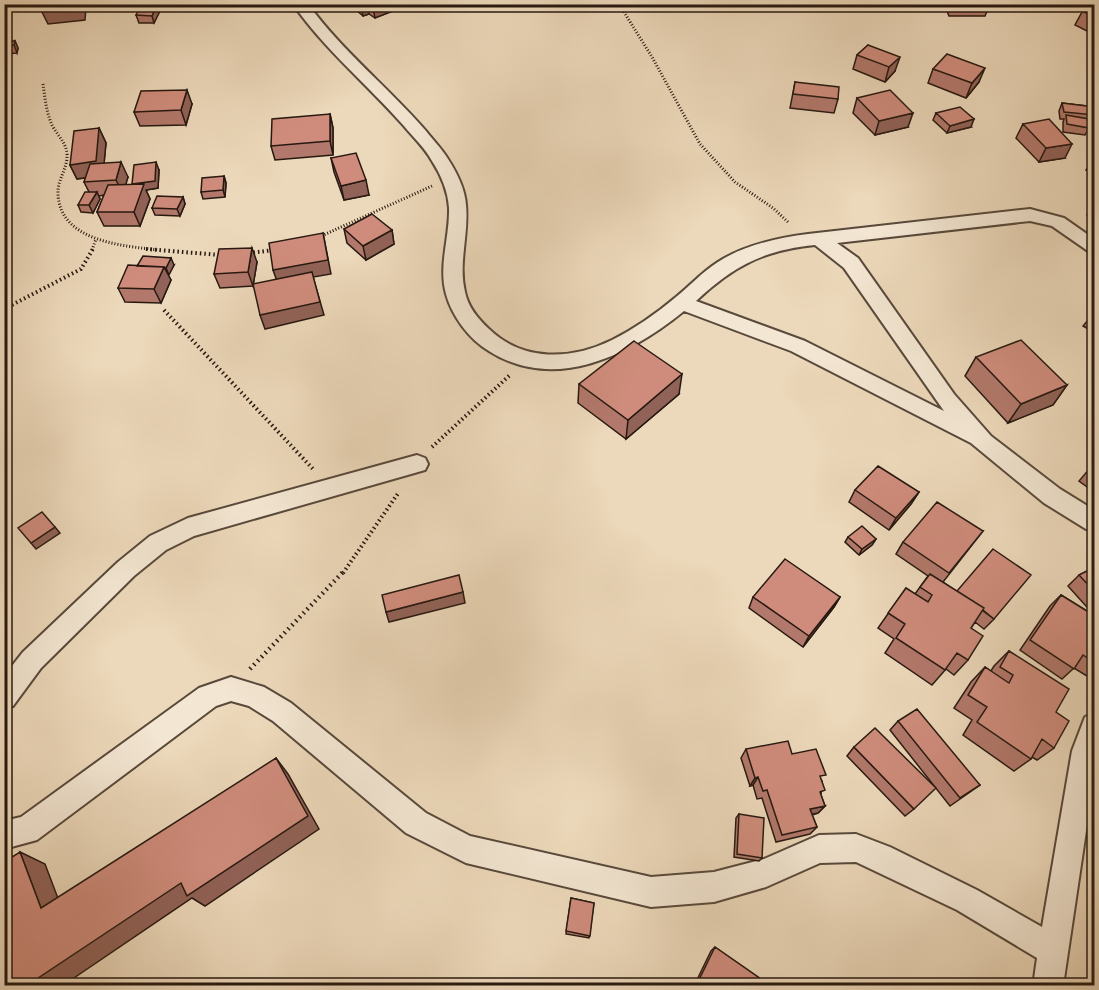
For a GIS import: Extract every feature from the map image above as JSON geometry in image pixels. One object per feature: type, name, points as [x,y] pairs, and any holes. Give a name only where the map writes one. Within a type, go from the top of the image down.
[{"type":"street","points":[[300,4],[331,47],[365,76],[439,156],[457,198],[452,253],[455,291],[462,310],[483,337],[496,349],[518,358],[541,362],[566,361],[594,355],[618,346],[681,303],[713,274],[733,261],[759,251],[811,240],[1030,215],[1058,222],[1095,247]]},
{"type":"street","points":[[811,240],[851,263],[947,400],[983,442]]},
{"type":"street","points":[[681,303],[747,325],[846,369],[983,442],[1052,496],[1095,522]]},
{"type":"street","points":[[4,697],[32,660],[126,569],[158,543],[188,528],[417,464]]},
{"type":"street","points":[[4,835],[27,830],[208,697],[231,689],[255,696],[282,712],[416,823],[466,849],[651,892],[714,887],[766,873],[819,849],[856,848],[880,856],[967,900],[1053,950]]},
{"type":"street","points":[[1048,986],[1085,751],[1095,726]]},
{"type":"path","points":[[619,4],[652,57],[700,144],[735,182],[811,240]]},
{"type":"path","points":[[43,84],[46,105],[68,156],[59,179],[57,199],[64,215],[76,230],[96,239],[168,250],[230,254]]},
{"type":"path","points":[[309,242],[449,179]]},
{"type":"path","points":[[4,309],[81,269],[91,254],[96,239]]},
{"type":"path","points":[[241,253],[283,248]]},
{"type":"path","points":[[164,310],[331,489]]},
{"type":"path","points":[[231,689],[339,579],[417,464],[446,432],[528,360]]},
{"type":"building","points":[[42,4],[79,4],[79,6],[41,10]]},
{"type":"building","points":[[142,4],[157,4],[152,16],[136,15]]},
{"type":"building","points":[[1095,5],[1095,17],[1082,11]]},
{"type":"building","points":[[15,41],[14,45],[4,46],[4,42]]},
{"type":"building","points":[[868,45],[900,57],[889,67],[857,55]]},
{"type":"building","points":[[947,54],[985,68],[972,83],[933,69]]},
{"type":"building","points":[[795,82],[839,87],[838,99],[793,94]]},
{"type":"building","points":[[187,90],[181,110],[134,112],[141,91]]},
{"type":"building","points":[[890,90],[913,113],[879,121],[857,98]]},
{"type":"building","points":[[1062,103],[1095,107],[1095,115],[1064,112]]},
{"type":"building","points":[[960,107],[974,119],[950,126],[936,113]]},
{"type":"building","points":[[330,114],[330,141],[271,146],[272,119]]},
{"type":"building","points":[[1066,115],[1089,119],[1089,128],[1067,124]]},
{"type":"building","points":[[1049,119],[1072,144],[1046,148],[1023,124]]},
{"type":"building","points":[[99,128],[96,161],[70,165],[74,131]]},
{"type":"building","points":[[356,153],[366,180],[341,186],[331,158]]},
{"type":"building","points":[[121,162],[116,180],[84,182],[90,164]]},
{"type":"building","points":[[156,162],[155,181],[132,184],[134,165]]},
{"type":"building","points":[[224,176],[223,190],[201,192],[202,178]]},
{"type":"building","points":[[144,184],[134,212],[97,212],[108,185]]},
{"type":"building","points":[[85,192],[97,192],[89,205],[78,205]]},
{"type":"building","points":[[157,196],[183,197],[177,209],[152,208]]},
{"type":"building","points":[[372,214],[392,230],[363,246],[344,229]]},
{"type":"building","points":[[323,233],[328,260],[273,270],[269,243]]},
{"type":"building","points":[[252,248],[248,272],[214,274],[219,249]]},
{"type":"building","points":[[143,256],[171,258],[166,268],[137,266]]},
{"type":"building","points":[[128,265],[164,267],[154,289],[118,288]]},
{"type":"building","points":[[312,272],[320,302],[260,315],[253,284]]},
{"type":"building","points":[[1095,314],[1095,324],[1088,320]]},
{"type":"building","points":[[1021,340],[1067,385],[1021,404],[976,357]]},
{"type":"building","points":[[634,341],[682,374],[628,420],[579,384]]},
{"type":"building","points":[[878,466],[919,492],[896,518],[855,490]]},
{"type":"building","points":[[937,502],[983,531],[949,573],[903,542]]},
{"type":"building","points":[[42,512],[55,527],[31,543],[18,528]]},
{"type":"building","points":[[862,526],[876,539],[862,549],[848,537]]},
{"type":"building","points":[[993,549],[1031,575],[994,619],[983,610],[984,608],[957,591]]},
{"type":"building","points":[[785,559],[840,597],[809,636],[753,597]]},
{"type":"building","points":[[1095,567],[1095,592],[1079,575]]},
{"type":"building","points":[[930,574],[984,608],[971,628],[983,636],[968,660],[957,653],[945,670],[896,638],[905,624],[888,613],[906,588],[928,602],[932,595],[920,587]]},
{"type":"building","points":[[459,575],[463,592],[386,612],[382,595]]},
{"type":"building","points":[[1061,595],[1095,616],[1095,663],[1083,655],[1074,669],[1030,640]]},
{"type":"building","points":[[1009,651],[1069,689],[1056,712],[1069,721],[1054,748],[1042,739],[1031,759],[977,722],[987,707],[968,695],[985,667],[1009,683],[1013,675],[1000,667]]},
{"type":"building","points":[[917,709],[980,785],[960,798],[898,721]]},
{"type":"building","points":[[875,728],[936,788],[914,809],[854,747]]},
{"type":"building","points":[[788,741],[792,754],[816,749],[826,775],[820,776],[825,790],[820,792],[825,806],[810,809],[817,827],[782,835],[767,790],[763,791],[758,777],[755,778],[746,749]]},
{"type":"building","points":[[276,758],[308,816],[187,896],[181,883],[26,986],[4,986],[4,862],[20,852],[41,908]]},
{"type":"building","points":[[739,814],[764,818],[762,858],[737,854]]},
{"type":"building","points":[[571,898],[594,903],[590,936],[566,931]]},
{"type":"building","points":[[715,947],[771,986],[696,986]]}]
